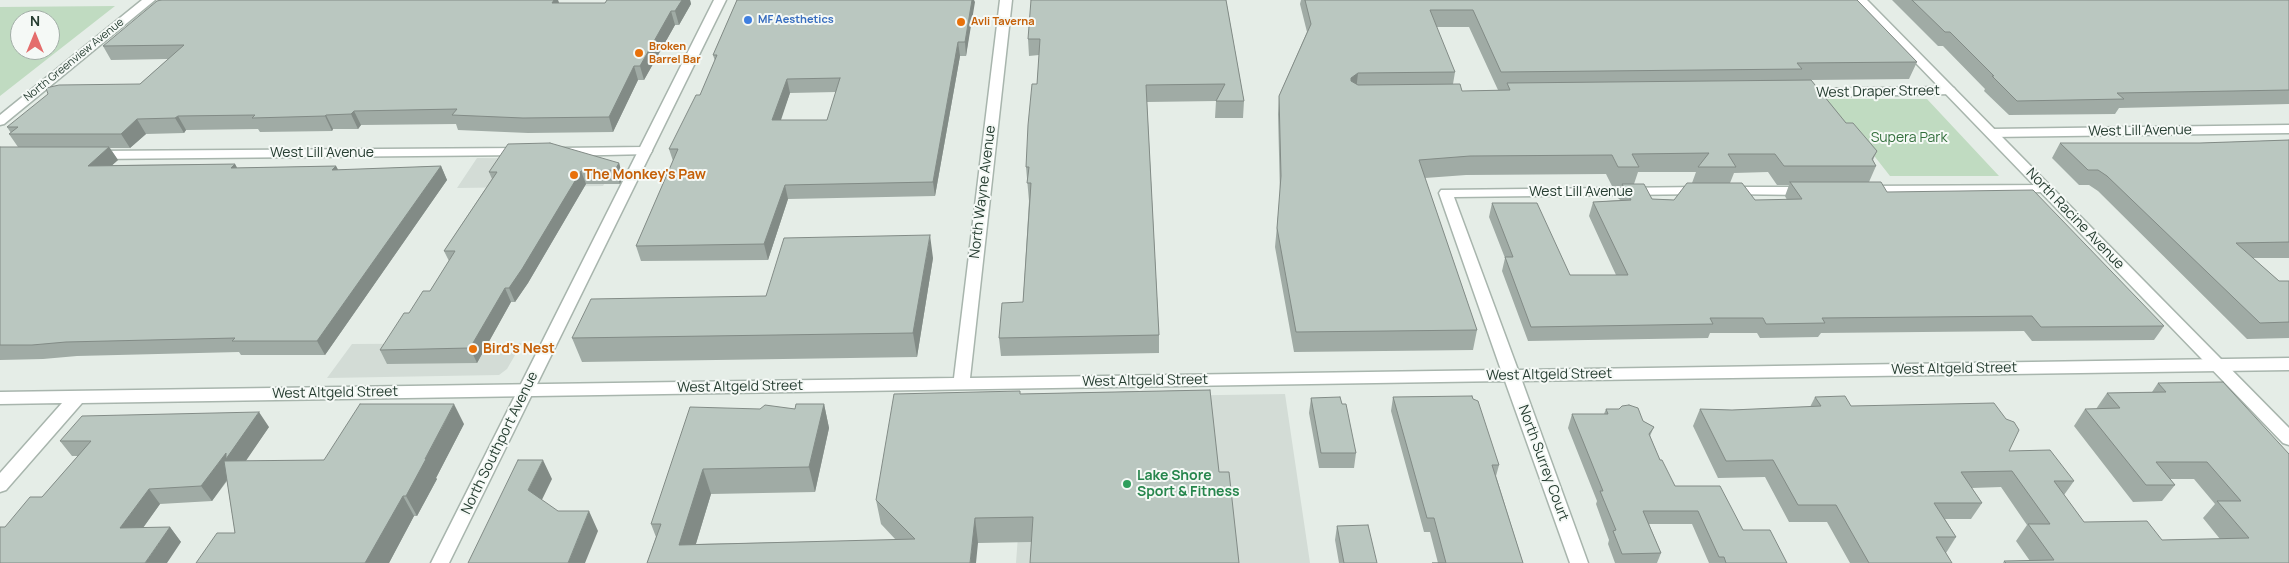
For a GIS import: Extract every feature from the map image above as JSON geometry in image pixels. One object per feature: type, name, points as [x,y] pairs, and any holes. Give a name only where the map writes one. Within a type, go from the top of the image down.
[{"type":"street","name":"North Greenview Avenue","points":[[0,121],[149,0]]},
{"type":"street","name":"North Southport Avenue","points":[[440,563],[720,0]]},
{"type":"street","name":"North Wayne Avenue","points":[[961,384],[1006,0]]},
{"type":"street","name":"North Racine Avenue","points":[[1861,0],[2289,439]]},
{"type":"street","name":"West Draper Street","points":[[1785,93],[1950,91]]},
{"type":"street","name":"West Lill Avenue","points":[[1991,133],[2289,129]]},
{"type":"street","name":"West Lill Avenue","points":[[76,155],[645,151]]},
{"type":"street","points":[[1849,190],[2045,189]]},
{"type":"street","name":"West Lill Avenue","points":[[1446,193],[1820,190]]},
{"type":"street","name":"North Surrey Court","points":[[1446,193],[1579,563]]},
{"type":"street","name":"West Altgeld Street","points":[[0,398],[2289,364]]},
{"type":"street","points":[[0,485],[76,397]]},
{"type":"shaded area","points":[[477,158],[601,159],[616,164],[603,186],[457,188]]},
{"type":"shaded area","points":[[522,343],[507,369],[499,375],[327,378],[352,344]]},
{"type":"shaded area","points":[[1285,394],[1310,563],[1016,563],[1028,398]]},
{"type":"green space","points":[[115,6],[60,49],[60,10],[10,10],[10,60],[46,60],[0,96],[0,7]]},
{"type":"green space","name":"Supera Park","points":[[1814,99],[1927,99],[1999,176],[1890,176],[1857,134]]},
{"type":"building","points":[[554,0],[552,3],[605,3],[607,0],[682,0],[675,11],[671,11],[640,66],[634,66],[609,117],[523,118],[452,115],[457,109],[354,111],[351,114],[325,116],[252,118],[255,115],[178,116],[175,118],[137,119],[121,134],[9,134],[18,127],[7,127],[48,94],[46,88],[59,85],[140,84],[184,45],[103,46],[157,1]]},
{"type":"building","points":[[737,0],[972,0],[965,42],[958,42],[933,182],[785,185],[764,244],[636,246],[678,149],[669,149],[696,95],[700,95],[717,55],[713,55]],"holes":[[[840,78],[827,120],[772,120],[787,79]]]},
{"type":"building","points":[[1031,0],[1226,0],[1244,101],[1216,101],[1225,84],[1146,85],[1159,335],[999,338],[1002,303],[1023,302],[1031,183],[1027,183],[1029,167],[1026,167],[1028,125],[1032,84],[1037,84],[1040,39],[1028,39]]},
{"type":"building","points":[[1305,0],[1857,0],[1917,62],[1797,63],[1802,69],[1501,72],[1473,10],[1430,10],[1455,72],[1358,73],[1351,78],[1351,81],[1358,85],[1460,84],[1462,91],[1510,90],[1507,83],[1811,80],[1846,123],[1853,123],[1877,151],[1872,159],[1876,166],[1784,166],[1775,154],[1728,154],[1736,167],[1698,167],[1709,153],[1632,154],[1639,167],[1618,167],[1612,155],[1470,156],[1419,160],[1477,330],[1296,332],[1277,228],[1281,176],[1279,96],[1311,24]]},
{"type":"building","points":[[1912,0],[2289,0],[2289,90],[2117,93],[2124,99],[2017,101],[1950,32],[1945,32]]},
{"type":"building","points":[[2289,140],[2289,242],[2236,243],[2279,281],[2289,281],[2289,322],[2260,323],[2107,176],[2098,170],[2088,170],[2060,143],[2200,143]]},
{"type":"building","points":[[550,143],[619,163],[615,170],[581,171],[522,269],[509,288],[505,288],[470,348],[380,350],[404,313],[409,313],[423,291],[430,291],[455,251],[444,251],[497,172],[489,172],[508,144]]},
{"type":"building","points":[[0,147],[109,147],[88,166],[235,164],[231,168],[336,166],[332,170],[441,166],[317,341],[232,341],[235,338],[0,345]]},
{"type":"building","points":[[1790,182],[1881,182],[1887,192],[2033,190],[2164,326],[2041,327],[2032,316],[1822,318],[1825,323],[1766,324],[1763,318],[1710,318],[1713,324],[1531,327],[1505,257],[1513,257],[1492,203],[1537,203],[1570,275],[1628,275],[1593,202],[1631,200],[1622,184],[1644,184],[1652,199],[1674,200],[1687,183],[1742,183],[1755,200],[1802,199]]},
{"type":"building","points":[[930,235],[913,333],[572,338],[591,299],[766,296],[784,238]]},
{"type":"building","points":[[2223,382],[2289,454],[2289,563],[2006,563],[2004,561],[2054,560],[2028,524],[2050,524],[2012,471],[1961,472],[1982,503],[1934,503],[1956,537],[1936,537],[1952,563],[1869,563],[1836,505],[1798,505],[1773,460],[1726,461],[1700,409],[1732,410],[1821,406],[1815,397],[1845,396],[1851,406],[1994,403],[2006,419],[2014,422],[2019,430],[2009,451],[2050,450],[2074,481],[2054,481],[2084,522],[2147,521],[2162,540],[2249,538],[2217,501],[2241,501],[2207,462],[2156,462],[2175,485],[2146,485],[2085,409],[2120,408],[2107,393],[2166,392],[2158,383]]},
{"type":"building","points":[[1210,390],[1219,472],[1229,472],[1239,563],[1030,563],[1033,517],[975,518],[970,563],[647,563],[661,524],[651,524],[690,407],[760,409],[765,405],[795,409],[796,404],[824,404],[809,467],[703,469],[679,545],[915,539],[876,500],[894,394],[1020,391],[1020,394]]},
{"type":"building","points":[[1472,396],[1473,399],[1478,401],[1499,465],[1492,465],[1523,563],[1446,563],[1434,518],[1427,518],[1393,397]]},
{"type":"building","points":[[1340,397],[1342,404],[1346,404],[1356,453],[1321,453],[1311,398]]},
{"type":"building","points":[[360,404],[454,404],[406,496],[403,496],[365,563],[196,563],[217,533],[235,533],[224,461],[324,460]]},
{"type":"building","points":[[1629,405],[1638,408],[1643,421],[1654,427],[1649,434],[1660,460],[1662,460],[1675,486],[1720,486],[1743,530],[1770,530],[1787,563],[1726,563],[1724,557],[1719,557],[1698,511],[1643,511],[1661,553],[1622,554],[1613,531],[1616,530],[1600,491],[1603,491],[1572,414],[1608,414],[1606,409],[1619,409],[1622,406]]},
{"type":"building","points":[[259,412],[226,459],[226,453],[201,486],[149,489],[120,528],[170,527],[145,563],[0,563],[0,527],[5,527],[30,497],[42,497],[91,441],[60,441],[82,416]]},
{"type":"building","points":[[518,460],[543,460],[528,490],[558,511],[589,511],[568,563],[468,563]]},
{"type":"building","points":[[1368,525],[1377,563],[1344,563],[1337,526]]},
{"type":"place","name":"MF Aesthetics","points":[[748,20]]},
{"type":"place","name":"Avli Taverna","points":[[961,22]]},
{"type":"place","name":"Broken Barrel Bar","points":[[639,53]]},
{"type":"place","name":"The Monkey's Paw","points":[[574,175]]},
{"type":"place","name":"Bird's Nest","points":[[473,349]]},
{"type":"place","name":"Lake Shore Sport & Fitness","points":[[1127,484]]}]
